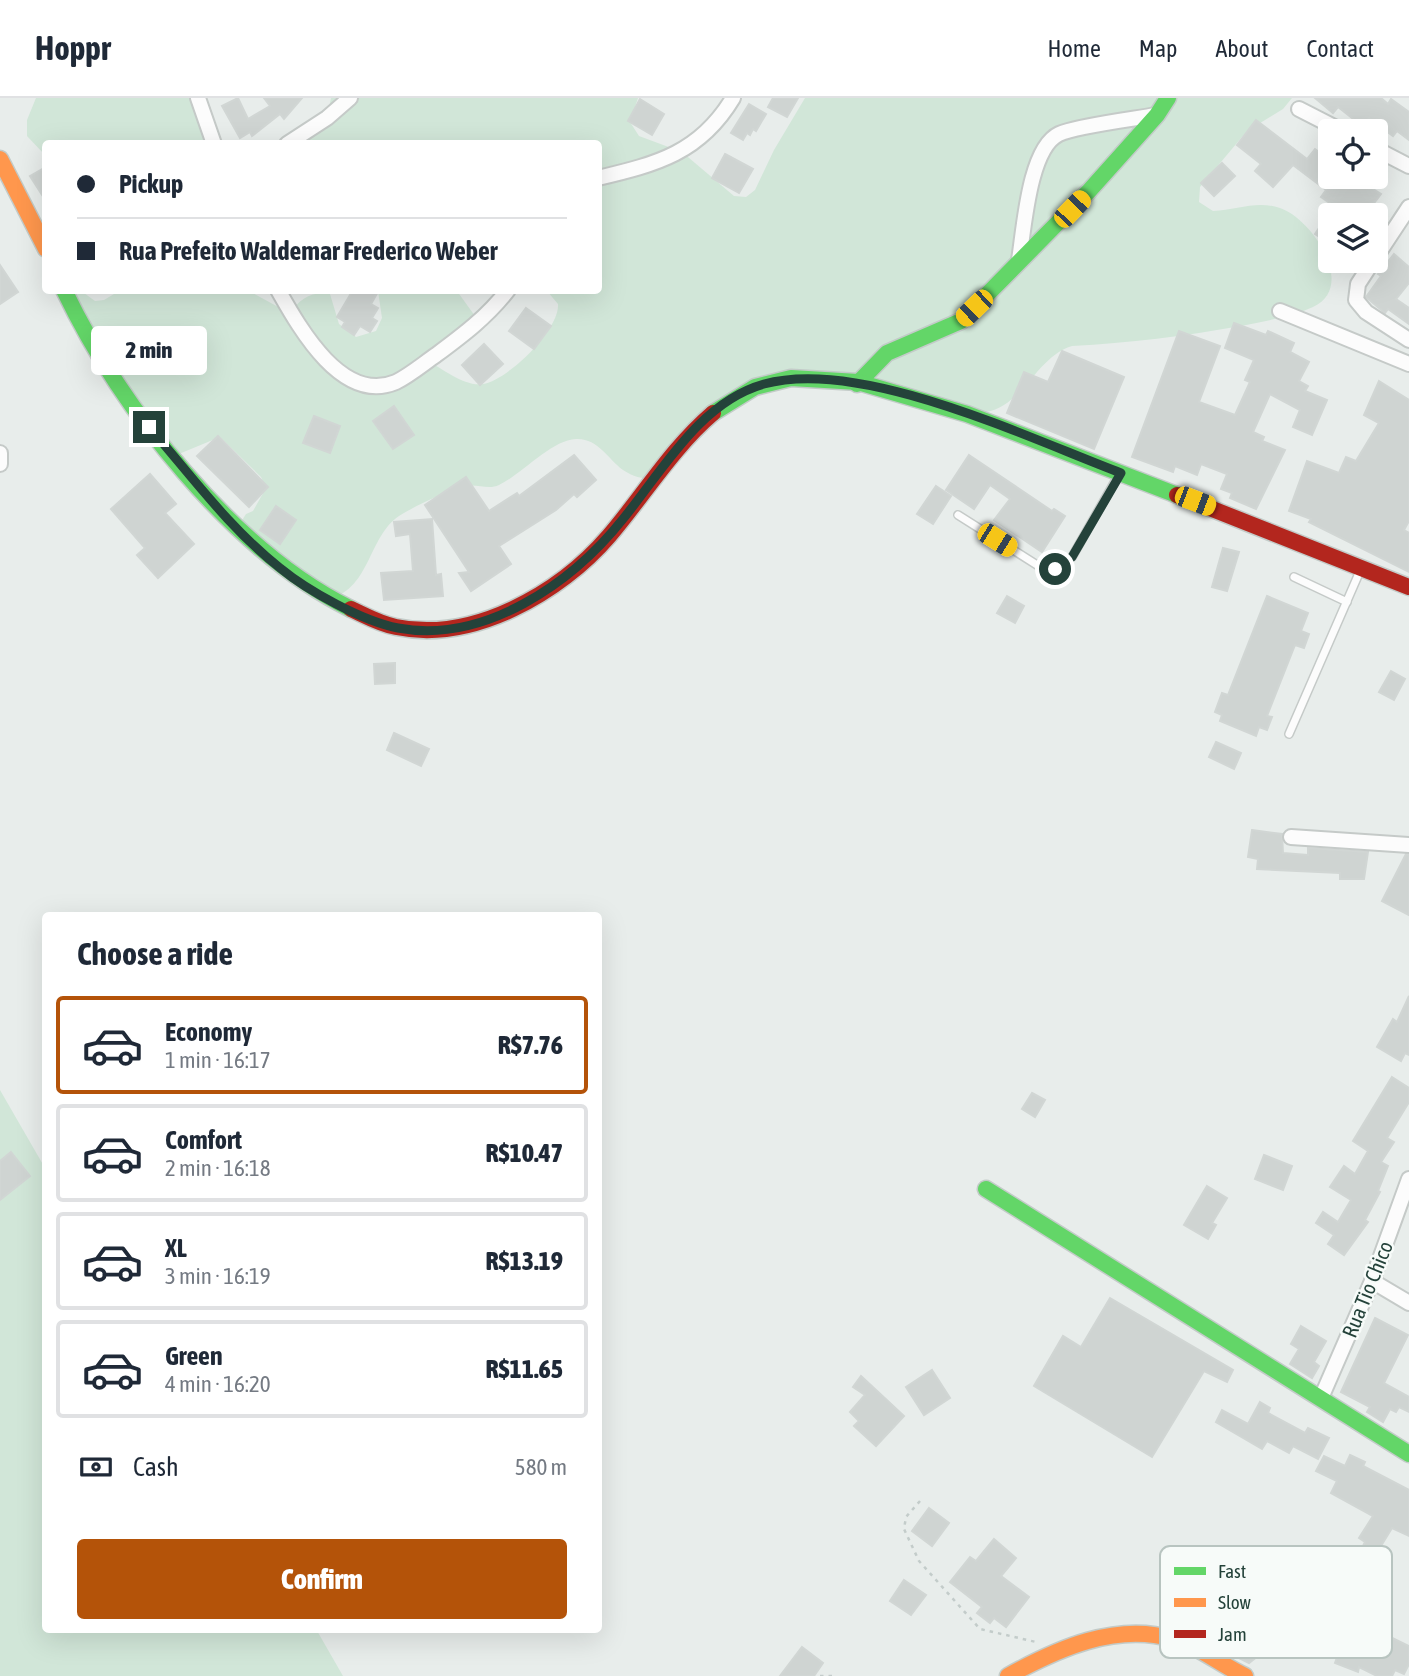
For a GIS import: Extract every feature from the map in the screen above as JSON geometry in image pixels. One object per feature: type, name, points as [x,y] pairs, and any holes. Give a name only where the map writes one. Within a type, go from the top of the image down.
[{"type":"street","points":[[198,98],[213,140]]},
{"type":"street","points":[[293,140],[327,118],[349,98]]},
{"type":"street","points":[[602,177],[657,164],[682,152],[708,130],[733,98]]},
{"type":"street","points":[[857,384],[887,353],[961,321],[1157,115],[1168,98]]},
{"type":"street","points":[[1299,108],[1320,119]]},
{"type":"street","points":[[1018,264],[1037,164],[1044,147],[1059,134],[1157,115]]},
{"type":"street","points":[[1388,155],[1409,166]]},
{"type":"street","points":[[0,159],[42,241]]},
{"type":"street","points":[[1388,238],[1409,207]]},
{"type":"street","points":[[1365,273],[1356,292],[1360,306],[1409,340]]},
{"type":"street","points":[[66,294],[106,370],[136,413],[239,532],[281,569],[330,599],[397,628],[450,629],[511,610],[584,561],[612,533],[691,434],[719,407],[741,393],[791,378],[857,384],[961,413],[1409,587]]},
{"type":"street","points":[[281,294],[328,364],[362,382],[375,385],[394,383],[412,373],[480,323],[505,294]]},
{"type":"street","points":[[1280,311],[1409,364]]},
{"type":"street","points":[[0,453],[0,464]]},
{"type":"street","points":[[1291,836],[1409,845]]},
{"type":"street","name":"Rua Tio Chico","points":[[1321,1398],[1372,1281],[1409,1179]]},
{"type":"street","points":[[986,1189],[1409,1454]]},
{"type":"street","points":[[1372,1281],[1409,1303]]},
{"type":"street","points":[[1008,1676],[1066,1648],[1118,1635],[1146,1634],[1160,1637]]},
{"type":"street","points":[[1211,1658],[1245,1676]]},
{"type":"lane","points":[[957,515],[1037,565],[1055,569],[1072,557],[1121,473]]},
{"type":"lane","points":[[1289,734],[1361,567]]},
{"type":"lane","points":[[1294,577],[1347,602]]},
{"type":"path","points":[[920,1501],[906,1517],[904,1529],[919,1561],[979,1629],[1041,1643]]},
{"type":"path","points":[[820,1676],[836,1676]]},
{"type":"green space","points":[[36,98],[198,98],[213,140],[42,140],[42,152],[27,136],[27,120]]},
{"type":"green space","points":[[331,98],[638,98],[630,122],[639,136],[682,152],[734,196],[746,197],[755,190],[774,150],[805,98],[1292,98],[1283,109],[1247,131],[1200,187],[1199,202],[1213,211],[1263,205],[1280,208],[1292,214],[1318,241],[1318,273],[1331,273],[1331,284],[1326,297],[1313,307],[1278,318],[1178,336],[1072,346],[1049,360],[1010,400],[999,408],[986,412],[791,378],[741,393],[653,480],[627,472],[591,442],[576,439],[566,441],[546,451],[499,485],[459,488],[399,516],[381,536],[354,584],[330,599],[241,522],[246,514],[253,511],[266,488],[261,477],[220,437],[174,456],[66,294],[85,294],[95,301],[104,300],[114,294],[254,294],[291,314],[302,300],[316,294],[330,294],[339,324],[356,337],[376,331],[382,318],[378,294],[459,294],[480,323],[428,361],[469,383],[483,384],[518,364],[542,339],[551,326],[558,304],[550,294],[602,294],[602,140],[292,140],[327,118]]},
{"type":"green space","points":[[0,1090],[42,1163],[42,1633],[318,1633],[343,1676],[0,1676]]},
{"type":"building","points":[[238,98],[248,119],[270,106],[264,98],[302,98],[284,119],[280,114],[252,136],[250,132],[240,138],[222,106]]},
{"type":"building","points":[[773,98],[798,98],[787,117],[768,107]]},
{"type":"building","points":[[1315,98],[1381,98],[1388,104],[1391,99],[1409,112],[1409,140],[1397,131],[1393,136],[1388,132],[1388,119],[1353,119],[1338,107],[1333,113]]},
{"type":"building","points":[[640,99],[664,114],[652,135],[628,121]]},
{"type":"building","points":[[749,104],[766,114],[756,131],[753,129],[750,135],[747,133],[743,140],[731,133]]},
{"type":"building","points":[[1256,120],[1307,159],[1315,149],[1318,151],[1318,184],[1293,165],[1273,187],[1255,171],[1261,164],[1237,145]]},
{"type":"building","points":[[725,154],[753,169],[739,193],[712,178]]},
{"type":"building","points":[[1222,163],[1235,176],[1214,196],[1201,183]]},
{"type":"building","points":[[42,169],[42,195],[30,176]]},
{"type":"building","points":[[1373,189],[1381,194],[1374,203],[1330,203],[1321,197],[1326,190]]},
{"type":"building","points":[[1394,254],[1409,267],[1409,283],[1396,299],[1409,308],[1409,324],[1388,309],[1385,313],[1366,297],[1381,276],[1379,273],[1388,273],[1388,262]]},
{"type":"building","points":[[0,265],[18,292],[0,304]]},
{"type":"building","points":[[351,294],[377,294],[371,304],[378,308],[372,318],[377,321],[370,332],[360,326],[354,335],[342,327],[345,322],[337,317]]},
{"type":"building","points":[[526,308],[551,326],[534,349],[509,331]]},
{"type":"building","points":[[1234,323],[1266,335],[1268,331],[1294,343],[1290,352],[1309,362],[1299,381],[1308,386],[1305,391],[1327,400],[1312,435],[1293,427],[1300,410],[1270,394],[1253,432],[1264,437],[1262,441],[1285,450],[1256,509],[1230,498],[1232,493],[1221,489],[1227,474],[1201,464],[1197,475],[1175,466],[1173,472],[1132,457],[1179,331],[1220,346],[1199,402],[1235,415],[1250,382],[1245,380],[1254,360],[1225,348]]},
{"type":"building","points":[[484,344],[503,364],[480,385],[462,365]]},
{"type":"building","points":[[1062,351],[1124,377],[1094,449],[1007,413],[1024,372],[1048,382]]},
{"type":"building","points":[[1379,381],[1409,400],[1409,521],[1404,530],[1409,533],[1409,572],[1309,522],[1311,519],[1289,511],[1307,461],[1339,473],[1346,457],[1356,461],[1379,423],[1364,415]]},
{"type":"building","points":[[394,406],[414,435],[393,449],[373,421]]},
{"type":"building","points":[[314,416],[340,426],[330,453],[303,443]]},
{"type":"building","points":[[218,436],[268,487],[249,507],[197,456]]},
{"type":"building","points":[[574,455],[596,480],[577,497],[574,494],[556,510],[499,546],[511,564],[471,591],[459,573],[469,572],[425,505],[466,477],[489,511],[517,493],[519,496]]},
{"type":"building","points":[[969,455],[1052,511],[1054,509],[1065,516],[1042,552],[994,520],[1010,499],[990,485],[974,509],[946,490]]},
{"type":"building","points":[[150,474],[176,504],[165,513],[194,544],[158,578],[137,555],[145,548],[111,509]]},
{"type":"building","points":[[936,486],[951,496],[933,524],[917,514]]},
{"type":"building","points":[[276,506],[296,520],[280,544],[260,530]]},
{"type":"building","points":[[432,519],[436,575],[441,574],[443,596],[384,600],[381,573],[413,571],[410,534],[396,536],[394,522]]},
{"type":"building","points":[[1223,548],[1239,552],[1227,591],[1212,587]]},
{"type":"building","points":[[1007,596],[1024,606],[1015,623],[997,613]]},
{"type":"building","points":[[1267,596],[1308,613],[1301,631],[1309,634],[1304,648],[1295,645],[1267,716],[1272,717],[1267,730],[1259,727],[1256,736],[1220,721],[1222,715],[1215,712],[1222,693],[1228,695]]},
{"type":"building","points":[[395,663],[395,683],[375,684],[374,664]]},
{"type":"building","points":[[1391,671],[1405,679],[1394,700],[1379,692]]},
{"type":"building","points":[[394,733],[429,749],[421,766],[387,750]]},
{"type":"building","points":[[1216,742],[1241,753],[1234,769],[1209,757]]},
{"type":"building","points":[[1252,830],[1282,834],[1283,853],[1308,855],[1308,848],[1368,852],[1364,879],[1340,879],[1340,873],[1257,869],[1258,859],[1248,857]]},
{"type":"building","points":[[1406,854],[1409,855],[1409,915],[1382,901]]},
{"type":"building","points":[[1409,996],[1409,1055],[1405,1053],[1401,1061],[1377,1047],[1393,1019],[1397,1022]]},
{"type":"building","points":[[1392,1077],[1409,1088],[1409,1102],[1387,1138],[1394,1142],[1381,1162],[1388,1166],[1378,1191],[1380,1192],[1365,1220],[1368,1222],[1344,1255],[1328,1244],[1334,1235],[1316,1223],[1323,1212],[1338,1222],[1351,1200],[1330,1187],[1344,1166],[1355,1174],[1368,1151],[1353,1141]]},
{"type":"building","points":[[1032,1093],[1045,1100],[1035,1117],[1022,1109]]},
{"type":"building","points":[[11,1152],[30,1176],[0,1200],[0,1161]]},
{"type":"building","points":[[1264,1155],[1292,1166],[1283,1190],[1255,1179]]},
{"type":"building","points":[[1207,1186],[1227,1198],[1212,1223],[1216,1225],[1208,1239],[1184,1225]]},
{"type":"building","points":[[1110,1298],[1233,1370],[1227,1382],[1204,1371],[1152,1457],[1034,1386],[1063,1336],[1081,1347]]},
{"type":"building","points":[[1375,1318],[1408,1335],[1384,1383],[1409,1397],[1409,1412],[1399,1407],[1396,1412],[1390,1409],[1383,1422],[1367,1412],[1370,1407],[1341,1392]]},
{"type":"building","points":[[1301,1326],[1326,1341],[1314,1362],[1319,1366],[1312,1378],[1290,1364],[1299,1349],[1291,1344]]},
{"type":"building","points":[[932,1370],[950,1398],[924,1415],[906,1387]]},
{"type":"building","points":[[861,1376],[904,1416],[876,1446],[854,1426],[859,1421],[850,1412],[865,1395],[853,1387]]},
{"type":"building","points":[[1260,1402],[1270,1408],[1268,1413],[1305,1433],[1308,1428],[1329,1438],[1318,1459],[1293,1446],[1289,1453],[1267,1441],[1262,1449],[1216,1422],[1222,1410],[1248,1424]]},
{"type":"building","points":[[1350,1455],[1365,1462],[1363,1466],[1409,1490],[1409,1536],[1392,1528],[1381,1546],[1363,1546],[1365,1542],[1359,1538],[1373,1516],[1331,1493],[1337,1481],[1316,1471],[1324,1456],[1345,1466]]},
{"type":"building","points":[[929,1508],[949,1523],[932,1546],[912,1531]]},
{"type":"building","points":[[994,1539],[1016,1558],[1001,1576],[1029,1597],[1006,1627],[994,1618],[990,1623],[977,1613],[982,1607],[950,1582],[970,1557],[976,1561]]},
{"type":"building","points":[[904,1580],[926,1595],[911,1615],[890,1601]]},
{"type":"building","points":[[1392,1638],[1409,1646],[1409,1664],[1404,1674],[1395,1670],[1392,1676],[1377,1676],[1359,1667],[1358,1672],[1335,1663],[1337,1658],[1392,1658]]},
{"type":"building","points":[[802,1647],[823,1663],[814,1676],[780,1676]]},
{"type":"building","points":[[1239,1658],[1255,1658],[1249,1663]]},
{"type":"traffic: fast","points":[[857,384],[887,353],[961,321],[1089,191],[1157,115],[1168,98]]},
{"type":"traffic: fast","points":[[66,294],[116,382],[148,428],[184,472],[223,514],[264,551],[307,583],[351,609]]},
{"type":"traffic: fast","points":[[713,413],[755,387],[791,378],[858,382],[967,414],[1177,495]]},
{"type":"traffic: fast","points":[[986,1189],[1409,1454]]},
{"type":"traffic: slow","points":[[0,159],[42,241]]},
{"type":"traffic: slow","points":[[1008,1676],[1046,1656],[1088,1641],[1130,1634],[1160,1637]]},
{"type":"traffic: slow","points":[[1212,1658],[1245,1676]]},
{"type":"traffic: jam","points":[[351,609],[390,626],[425,630],[455,628],[513,609],[566,577],[589,557],[609,536],[671,456],[713,413]]},
{"type":"traffic: jam","points":[[1177,495],[1409,587]]},
{"type":"route","points":[[149,427],[239,532],[281,569],[330,599],[397,628],[450,629],[511,610],[584,561],[612,533],[676,450],[719,407],[741,393],[763,384],[791,378],[829,379],[887,390],[961,413],[1121,473],[1072,557],[1055,569]]}]
